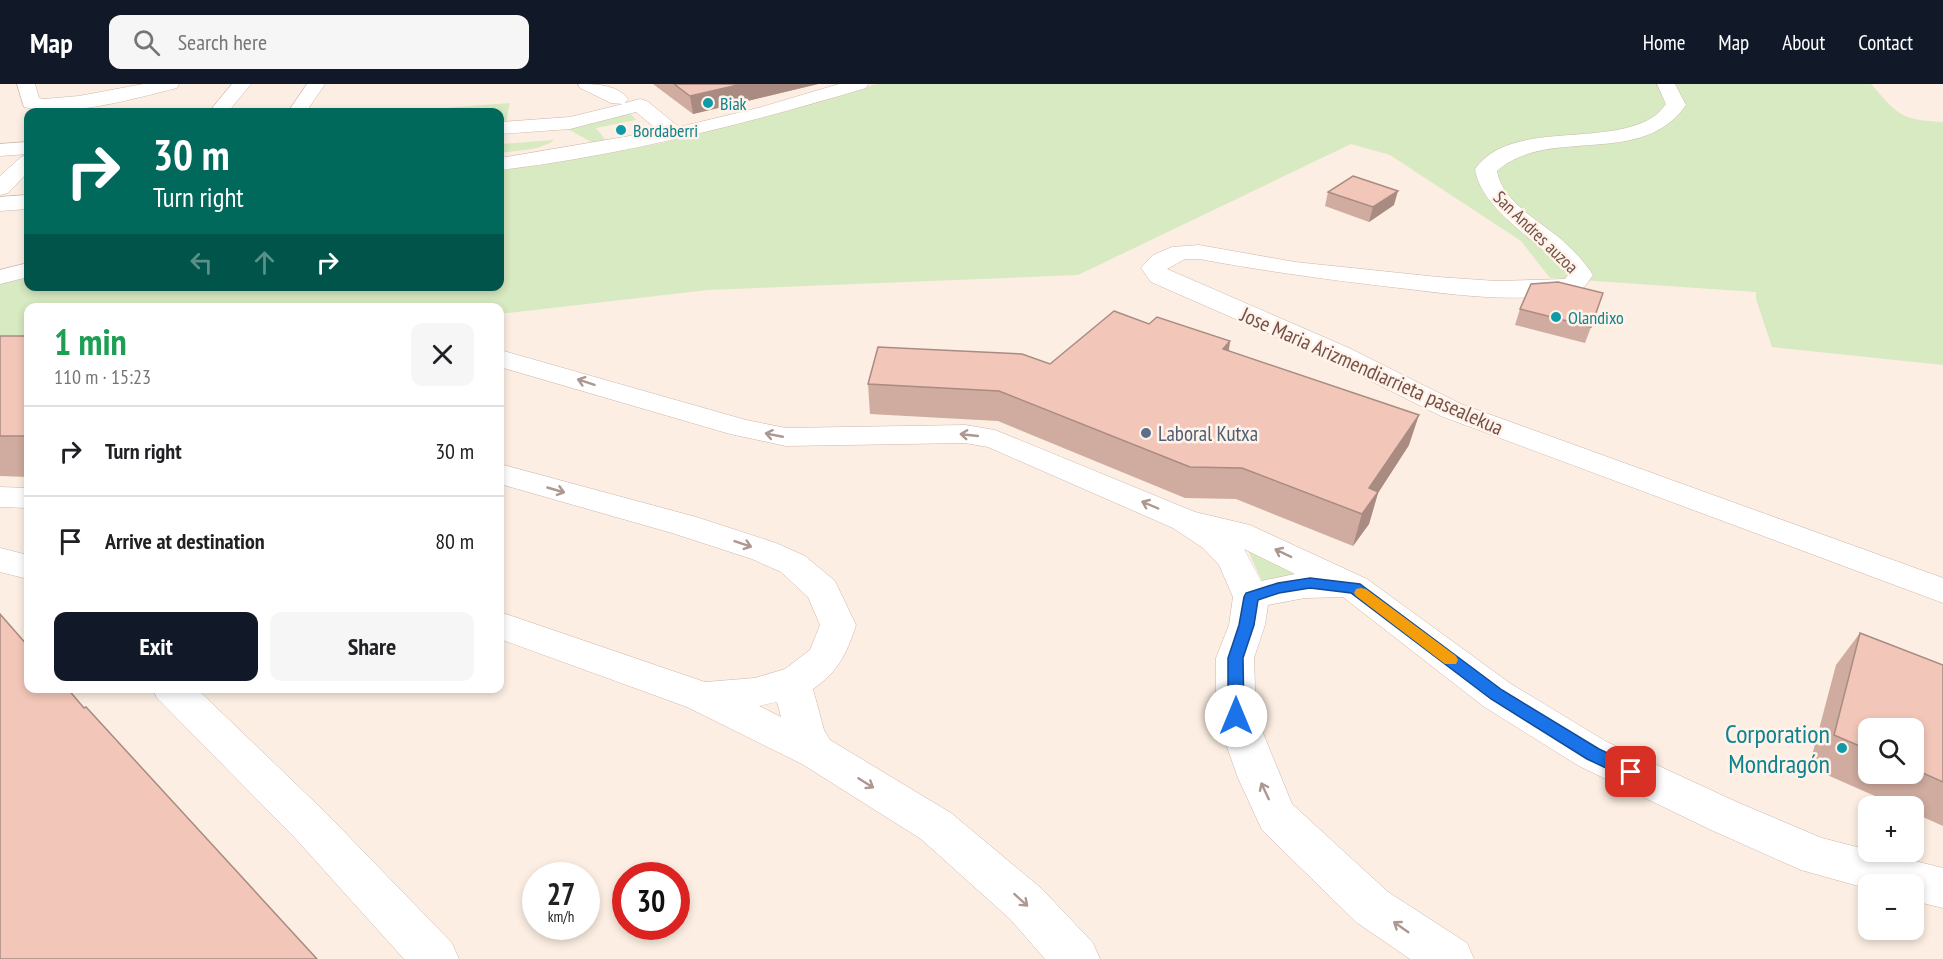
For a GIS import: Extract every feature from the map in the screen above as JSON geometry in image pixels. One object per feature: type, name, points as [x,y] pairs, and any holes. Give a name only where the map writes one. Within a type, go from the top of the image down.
[{"type":"street","points":[[16,84],[31,103],[74,108],[170,84]]},
{"type":"street","points":[[165,105],[185,84]]},
{"type":"street","points":[[222,108],[242,84]]},
{"type":"street","points":[[300,108],[316,84]]},
{"type":"street","points":[[587,84],[618,99]]},
{"type":"street","name":"San Andres auzoa","points":[[1514,289],[1558,288],[1573,285],[1581,276],[1573,264],[1548,240],[1522,220],[1490,186],[1485,175],[1488,165],[1506,154],[1529,148],[1626,135],[1651,126],[1669,117],[1676,105],[1666,84]]},
{"type":"street","points":[[504,163],[675,134],[841,87]]},
{"type":"street","points":[[504,128],[570,123],[640,105],[675,134]]},
{"type":"street","points":[[0,150],[24,148]]},
{"type":"street","points":[[0,188],[24,165]]},
{"type":"street","points":[[0,204],[24,202]]},
{"type":"street","name":"Jose Maria Arizmendiarrieta pasealekua","points":[[1514,289],[1438,285],[1327,272],[1199,252],[1181,252],[1162,260],[1153,268],[1160,277],[1339,354],[1472,418],[1943,591]]},
{"type":"street","points":[[0,277],[24,271]]},
{"type":"street","points":[[504,359],[731,426],[786,437],[965,434],[995,439],[1185,520],[1238,532],[1355,588],[1497,695],[1593,754],[1724,816],[1817,856],[1943,888]]},
{"type":"street","points":[[504,475],[684,525],[764,551],[793,564],[823,590],[838,625],[824,659],[792,684],[762,693],[701,696]]},
{"type":"street","points":[[0,497],[24,498]]},
{"type":"street","points":[[1185,520],[1215,540],[1234,560],[1251,597],[1247,625],[1235,658],[1236,716],[1277,817],[1372,907],[1450,959]]},
{"type":"street","points":[[0,560],[24,566]]},
{"type":"street","points":[[1251,597],[1278,588],[1310,583],[1355,588]]},
{"type":"street","points":[[504,626],[701,696],[816,752],[936,826],[1026,904],[1076,959]]},
{"type":"street","points":[[792,684],[805,732],[816,752]]},
{"type":"street","points":[[176,693],[310,825],[435,959]]},
{"type":"green space","points":[[877,84],[1871,84],[1901,114],[1918,120],[1943,122],[1943,365],[1772,347],[1756,299],[1756,292],[1550,278],[1521,241],[1390,155],[1351,144],[1078,275],[708,290],[504,314],[504,303],[24,303],[24,359],[0,361],[0,284],[24,278],[24,291],[504,291],[504,170],[662,143]]},
{"type":"green space","points":[[510,103],[506,122],[504,122],[504,108],[445,108]]},
{"type":"green space","points":[[628,111],[636,120],[596,128],[607,142],[595,144],[564,127]]},
{"type":"green space","points":[[554,140],[536,148],[504,152],[504,144]]},
{"type":"green space","points":[[1248,550],[1299,573],[1262,582]]},
{"type":"building","points":[[674,84],[742,84],[690,96]]},
{"type":"building","points":[[1353,176],[1398,191],[1373,207],[1328,192]]},
{"type":"building","points":[[1558,282],[1603,293],[1591,327],[1520,309],[1531,284]]},
{"type":"building","points":[[1114,311],[1149,324],[1157,317],[1230,341],[1223,349],[1419,415],[1369,488],[1378,492],[1362,514],[1242,468],[1190,467],[999,391],[868,384],[878,347],[1022,354],[1050,364]]},
{"type":"building","points":[[0,336],[24,336],[24,436],[0,436]]},
{"type":"building","points":[[0,614],[24,641],[24,693],[71,693],[317,959],[0,959]]},
{"type":"building","points":[[1860,633],[1943,665],[1943,782],[1924,773],[1924,718],[1858,718],[1858,745],[1834,735]]},
{"type":"slow traffic","points":[[1361,593],[1450,660]]},
{"type":"place","name":"Biak","points":[[708,103]]},
{"type":"place","name":"Bordaberri","points":[[621,130]]},
{"type":"place","name":"Olandixo","points":[[1556,317]]},
{"type":"place","name":"Laboral Kutxa","points":[[1146,433]]},
{"type":"place","name":"Corporation Mondragón","points":[[1842,748]]},
{"type":"route","points":[[1236,716],[1235,658],[1247,625],[1251,597],[1278,588],[1310,583],[1355,588],[1497,695],[1593,754],[1631,772]]}]
